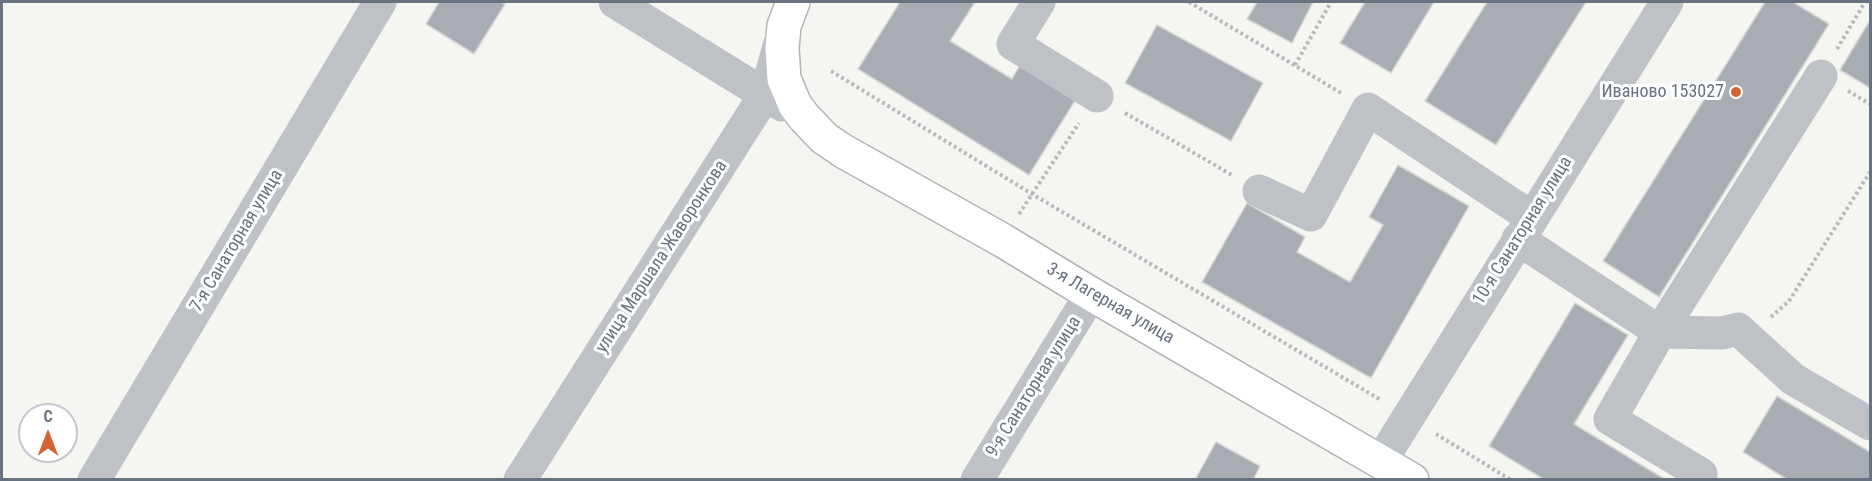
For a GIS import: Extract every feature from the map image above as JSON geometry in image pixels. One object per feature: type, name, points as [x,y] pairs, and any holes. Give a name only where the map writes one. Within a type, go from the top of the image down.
[{"type":"main road","name":"3-я Лагерная улица","points":[[788,14],[782,48],[784,79],[795,105],[824,138],[1412,480]]},
{"type":"street","name":"7-я Санаторная улица","points":[[94,480],[380,2]]},
{"type":"street","name":"3-я Лагерная улица","points":[[615,2],[766,93],[811,124]]},
{"type":"street","points":[[1039,2],[1013,44],[1097,96]]},
{"type":"street","name":"10-я Санаторная улица","points":[[1381,461],[1667,2]]},
{"type":"street","name":"улица Маршала Жаворонкова","points":[[520,480],[766,93],[788,14]]},
{"type":"street","points":[[1701,474],[1610,419],[1660,332],[1821,76]]},
{"type":"street","points":[[1259,190],[1311,214],[1368,109],[1660,332],[1722,333],[1738,329],[1792,379],[1870,424]]},
{"type":"street","name":"9-я Санаторная улица","points":[[977,480],[1091,294]]},
{"type":"path","points":[[1189,2],[1368,109]]},
{"type":"path","points":[[1295,65],[1331,2]]},
{"type":"path","points":[[1821,76],[1865,2]]},
{"type":"path","points":[[831,70],[1032,194],[1511,480]]},
{"type":"path","points":[[1002,240],[1097,96],[1259,190]]},
{"type":"path","points":[[1738,329],[1765,322],[1789,301],[1870,172]]},
{"type":"building","points":[[439,2],[501,2],[505,4],[474,54],[426,24]]},
{"type":"building","points":[[900,2],[975,2],[950,41],[1012,79],[1020,65],[1076,99],[1029,175],[858,69]]},
{"type":"building","points":[[1257,2],[1313,2],[1292,43],[1247,19]]},
{"type":"building","points":[[1365,2],[1434,2],[1391,73],[1340,43]]},
{"type":"building","points":[[1487,2],[1586,2],[1496,145],[1425,101]]},
{"type":"building","points":[[1765,2],[1793,2],[1829,24],[1659,297],[1603,261]]},
{"type":"building","points":[[1870,20],[1870,88],[1840,70]]},
{"type":"building","points":[[1157,25],[1263,83],[1231,141],[1125,83]]},
{"type":"building","points":[[1398,165],[1469,206],[1371,378],[1202,282],[1247,203],[1305,237],[1297,252],[1350,282],[1383,225],[1369,217]]},
{"type":"building","points":[[1575,303],[1628,335],[1574,424],[1666,480],[1545,480],[1489,446]]},
{"type":"building","points":[[1777,396],[1870,452],[1870,480],[1788,480],[1743,452]]},
{"type":"building","points":[[1216,442],[1260,466],[1253,480],[1199,480],[1196,478]]},
{"type":"place","name":"Иваново 153027","points":[[1736,92]]}]
